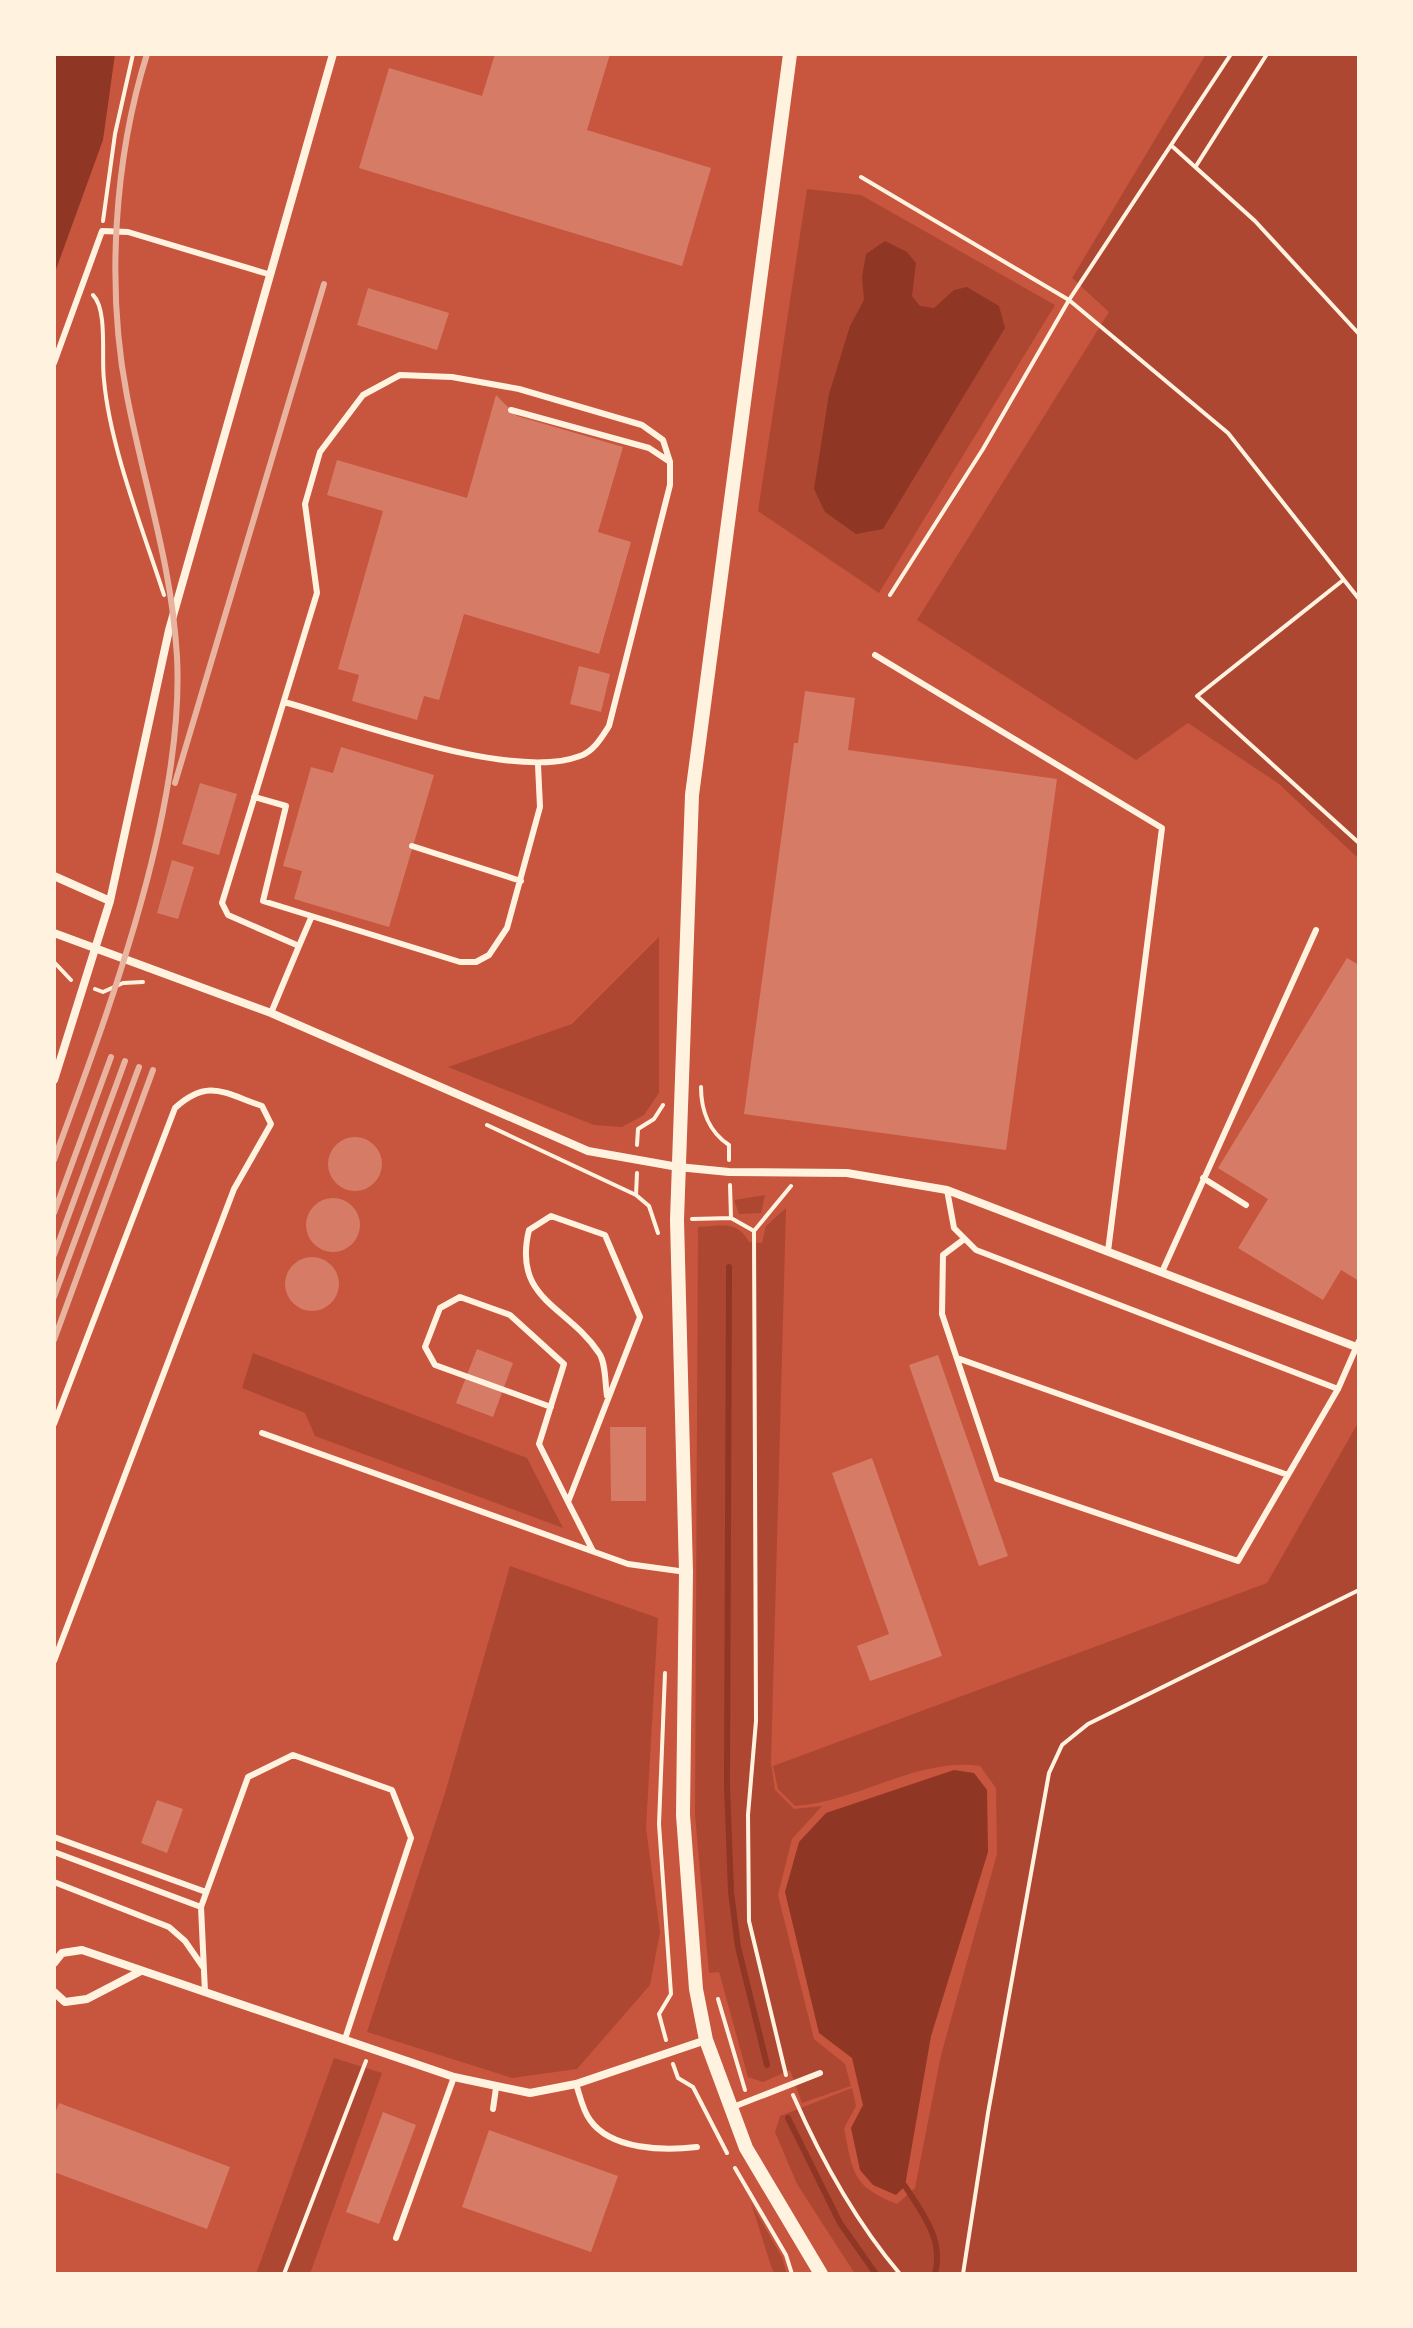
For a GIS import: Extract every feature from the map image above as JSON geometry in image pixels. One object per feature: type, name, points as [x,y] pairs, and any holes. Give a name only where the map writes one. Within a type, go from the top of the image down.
[{"type":"street","points":[[54,1080],[110,901],[169,630],[333,54]]},
{"type":"street","points":[[790,54],[692,795],[678,1167],[686,1572],[683,1815],[696,1989],[706,2040],[730,2108],[772,2198],[821,2274]]},
{"type":"street","points":[[54,876],[110,901]]},
{"type":"street","points":[[54,933],[271,1013],[588,1151],[678,1167],[729,1172],[847,1173],[947,1190],[1358,1345]]},
{"type":"street","points":[[54,1963],[62,1953],[82,1950],[454,2077],[530,2093],[576,2084],[706,2040]]},
{"type":"street","points":[[54,1992],[65,2002],[87,1999],[141,1971]]},
{"type":"lane","points":[[54,363],[102,231],[128,232],[268,274]]},
{"type":"lane","points":[[284,702],[483,759],[538,765],[582,756],[598,743],[609,726],[670,485],[670,462],[663,440],[642,425],[519,389],[452,377],[400,375],[363,395],[320,452],[305,504],[317,593],[222,903],[228,915],[299,946]]},
{"type":"lane","points":[[511,410],[649,448],[670,462]]},
{"type":"lane","points":[[875,655],[1162,828],[1108,1251]]},
{"type":"lane","points":[[254,797],[286,806],[263,901],[460,962],[476,962],[489,955],[499,943],[521,881],[540,807],[538,765]]},
{"type":"lane","points":[[412,846],[521,881]]},
{"type":"lane","points":[[271,1013],[311,918]]},
{"type":"lane","points":[[1162,1272],[1316,930]]},
{"type":"lane","points":[[54,1424],[175,1108],[192,1093],[210,1088],[262,1106],[271,1124],[234,1189],[54,1661]]},
{"type":"lane","points":[[1203,1178],[1246,1205]]},
{"type":"lane","points":[[947,1190],[954,1228],[976,1250],[1338,1389]]},
{"type":"lane","points":[[568,1502],[640,1317],[605,1235],[551,1216],[529,1230],[523,1256],[533,1285],[601,1355],[607,1396]]},
{"type":"lane","points":[[963,1240],[943,1255],[942,1314],[997,1479],[1238,1561],[1338,1389],[1358,1345]]},
{"type":"lane","points":[[551,1407],[435,1365],[425,1347],[440,1308],[460,1297],[510,1315],[564,1364],[551,1407],[539,1444],[593,1551]]},
{"type":"lane","points":[[957,1358],[1288,1475]]},
{"type":"lane","points":[[262,1433],[628,1564],[686,1572]]},
{"type":"lane","points":[[205,1992],[201,1907],[248,1777],[293,1755],[392,1790],[411,1838],[345,2039]]},
{"type":"lane","points":[[54,1837],[206,1892]]},
{"type":"lane","points":[[54,1852],[201,1907]]},
{"type":"lane","points":[[54,1882],[169,1927],[185,1941],[204,1968]]},
{"type":"lane","points":[[730,2108],[820,2073]]},
{"type":"lane","points":[[396,2238],[454,2077]]},
{"type":"lane","points":[[576,2084],[588,2118],[602,2133],[645,2147],[671,2151],[697,2147]]},
{"type":"lane","points":[[493,2109],[496,2088]]},
{"type":"path","points":[[102,231],[115,134],[133,54]]},
{"type":"path","points":[[890,595],[983,449],[1069,300],[1173,147],[1231,54]]},
{"type":"path","points":[[1196,166],[1267,54]]},
{"type":"path","points":[[1173,147],[1255,221],[1359,334]]},
{"type":"path","points":[[861,177],[1069,300],[1228,433],[1359,599]]},
{"type":"path","points":[[84,284],[98,300],[104,382],[144,539],[164,594],[169,630]]},
{"type":"path","points":[[1342,581],[1197,696],[1359,843]]},
{"type":"path","points":[[54,962],[67,979],[103,992],[123,983],[143,982],[157,987]]},
{"type":"path","points":[[701,1074],[701,1105],[716,1137],[729,1145]]},
{"type":"path","points":[[638,1129],[654,1119],[663,1105]]},
{"type":"path","points":[[481,1122],[636,1195],[649,1206],[656,1219],[660,1244]]},
{"type":"path","points":[[776,1204],[754,1231],[756,1721],[748,1815],[749,1921],[780,2060],[789,2085],[813,2139],[850,2206],[900,2274]]},
{"type":"path","points":[[731,1218],[754,1231]]},
{"type":"path","points":[[963,2274],[988,2113],[1049,1773],[1062,1745],[1088,1724],[1359,1590]]},
{"type":"path","points":[[666,1666],[659,1824],[671,1994],[659,2014],[678,2078],[693,2087],[743,2183],[786,2255],[792,2274]]},
{"type":"path","points":[[715,1986],[726,2035],[749,2101]]},
{"type":"path","points":[[284,2274],[370,2048]]},
{"type":"shaded area","points":[[54,54],[115,54],[103,140],[54,275]]},
{"type":"shaded area","points":[[1206,54],[1359,54],[1359,859],[1279,784],[1188,723],[1136,760],[917,620],[1109,312],[1072,278]]},
{"type":"shaded area","points":[[807,189],[861,195],[1055,305],[879,593],[758,511]]},
{"type":"shaded area","points":[[885,241],[907,252],[916,263],[912,296],[920,306],[934,308],[954,290],[967,287],[999,306],[1005,328],[883,529],[856,534],[825,512],[814,489],[829,394],[850,326],[864,300],[862,277],[866,254]]},
{"type":"shaded area","points":[[659,937],[659,1093],[644,1115],[622,1127],[594,1125],[448,1067],[572,1024]]},
{"type":"shaded area","points":[[765,1195],[761,1213],[739,1214],[734,1200]]},
{"type":"shaded area","points":[[786,1208],[771,1763],[775,1790],[794,1809],[822,1806],[792,1839],[778,1895],[814,2039],[845,2064],[851,2086],[802,2103],[790,2070],[763,2082],[748,2077],[719,1972],[709,1973],[695,1815],[698,1227],[733,1227],[749,1242],[762,1243],[766,1226]]},
{"type":"shaded area","points":[[253,1353],[527,1458],[563,1528],[315,1436],[305,1413],[242,1388]]},
{"type":"shaded area","points":[[1359,1421],[1359,2274],[855,2274],[797,2184],[775,2132],[780,2116],[852,2088],[856,2106],[844,2128],[857,2176],[871,2191],[897,2204],[915,2188],[941,2055],[997,1854],[996,1788],[980,1766],[957,1765],[911,1774],[842,1797],[795,1806],[778,1789],[773,1766],[1267,1583]]},
{"type":"shaded area","points":[[510,1566],[658,1618],[646,1828],[660,1932],[650,1985],[577,2069],[512,2078],[367,2032],[445,1793]]},
{"type":"shaded area","points":[[954,1770],[974,1773],[987,1790],[988,1852],[931,2036],[905,2186],[896,2195],[873,2185],[860,2170],[851,2128],[863,2105],[852,2058],[819,2033],[785,1892],[799,1842],[826,1813]]},
{"type":"shaded area","points":[[334,2058],[382,2073],[310,2274],[256,2274]]},
{"type":"shaded area","points":[[751,2203],[782,2257],[787,2274],[775,2274],[772,2269]]},
{"type":"building","points":[[495,54],[610,54],[587,130],[711,168],[682,266],[359,168],[389,68],[482,96]]},
{"type":"building","points":[[368,288],[449,313],[437,350],[357,325]]},
{"type":"building","points":[[496,395],[517,416],[623,447],[598,532],[631,542],[599,654],[464,614],[439,700],[424,696],[417,720],[352,701],[359,675],[338,669],[383,511],[327,495],[337,460],[467,498]]},
{"type":"building","points":[[579,666],[610,674],[601,712],[570,704]]},
{"type":"building","points":[[805,691],[855,698],[848,750],[1057,779],[1006,1150],[744,1114],[794,743],[798,743]]},
{"type":"building","points":[[341,747],[434,775],[389,927],[294,899],[302,871],[283,866],[311,767],[333,773]]},
{"type":"building","points":[[200,783],[237,794],[219,855],[182,844]]},
{"type":"building","points":[[172,860],[194,867],[178,919],[157,913]]},
{"type":"building","points":[[1347,958],[1359,965],[1359,1281],[1341,1270],[1323,1300],[1238,1248],[1268,1199],[1218,1168]]},
{"type":"building","points":[[355,1137],[374,1145],[382,1164],[374,1183],[355,1191],[336,1183],[328,1164],[336,1145]]},
{"type":"building","points":[[333,1198],[352,1206],[360,1225],[352,1244],[333,1252],[314,1244],[306,1225],[314,1206]]},
{"type":"building","points":[[312,1257],[331,1265],[339,1284],[331,1303],[312,1311],[293,1303],[285,1284],[293,1265]]},
{"type":"building","points":[[477,1349],[513,1363],[493,1417],[456,1403]]},
{"type":"building","points":[[938,1355],[1008,1556],[979,1566],[909,1365]]},
{"type":"building","points":[[610,1427],[646,1427],[646,1501],[611,1501]]},
{"type":"building","points":[[872,1458],[942,1656],[870,1681],[857,1646],[889,1634],[832,1473]]},
{"type":"building","points":[[157,1800],[183,1809],[167,1853],[141,1843]]},
{"type":"building","points":[[59,2103],[230,2167],[207,2229],[54,2172],[54,2116]]},
{"type":"building","points":[[383,2112],[416,2125],[379,2224],[346,2212]]},
{"type":"building","points":[[489,2130],[618,2176],[591,2252],[462,2207]]},
{"type":"waterway","points":[[729,1267],[727,1786],[731,1892],[738,1947],[767,2065]]},
{"type":"waterway","points":[[788,2118],[840,2223],[876,2274]]},
{"type":"waterway","points":[[905,2186],[925,2217],[934,2239],[937,2250],[935,2274]]},
{"type":"railway","points":[[54,1160],[97,1042],[138,912],[156,846],[169,780],[176,717],[174,623],[120,355],[115,268],[127,137],[147,54]]},
{"type":"railway","points":[[175,783],[324,284]]},
{"type":"railway","points":[[54,1213],[111,1057]]},
{"type":"railway","points":[[54,1255],[125,1061]]},
{"type":"railway","points":[[54,1297],[139,1067]]},
{"type":"railway","points":[[54,1340],[153,1070]]}]
